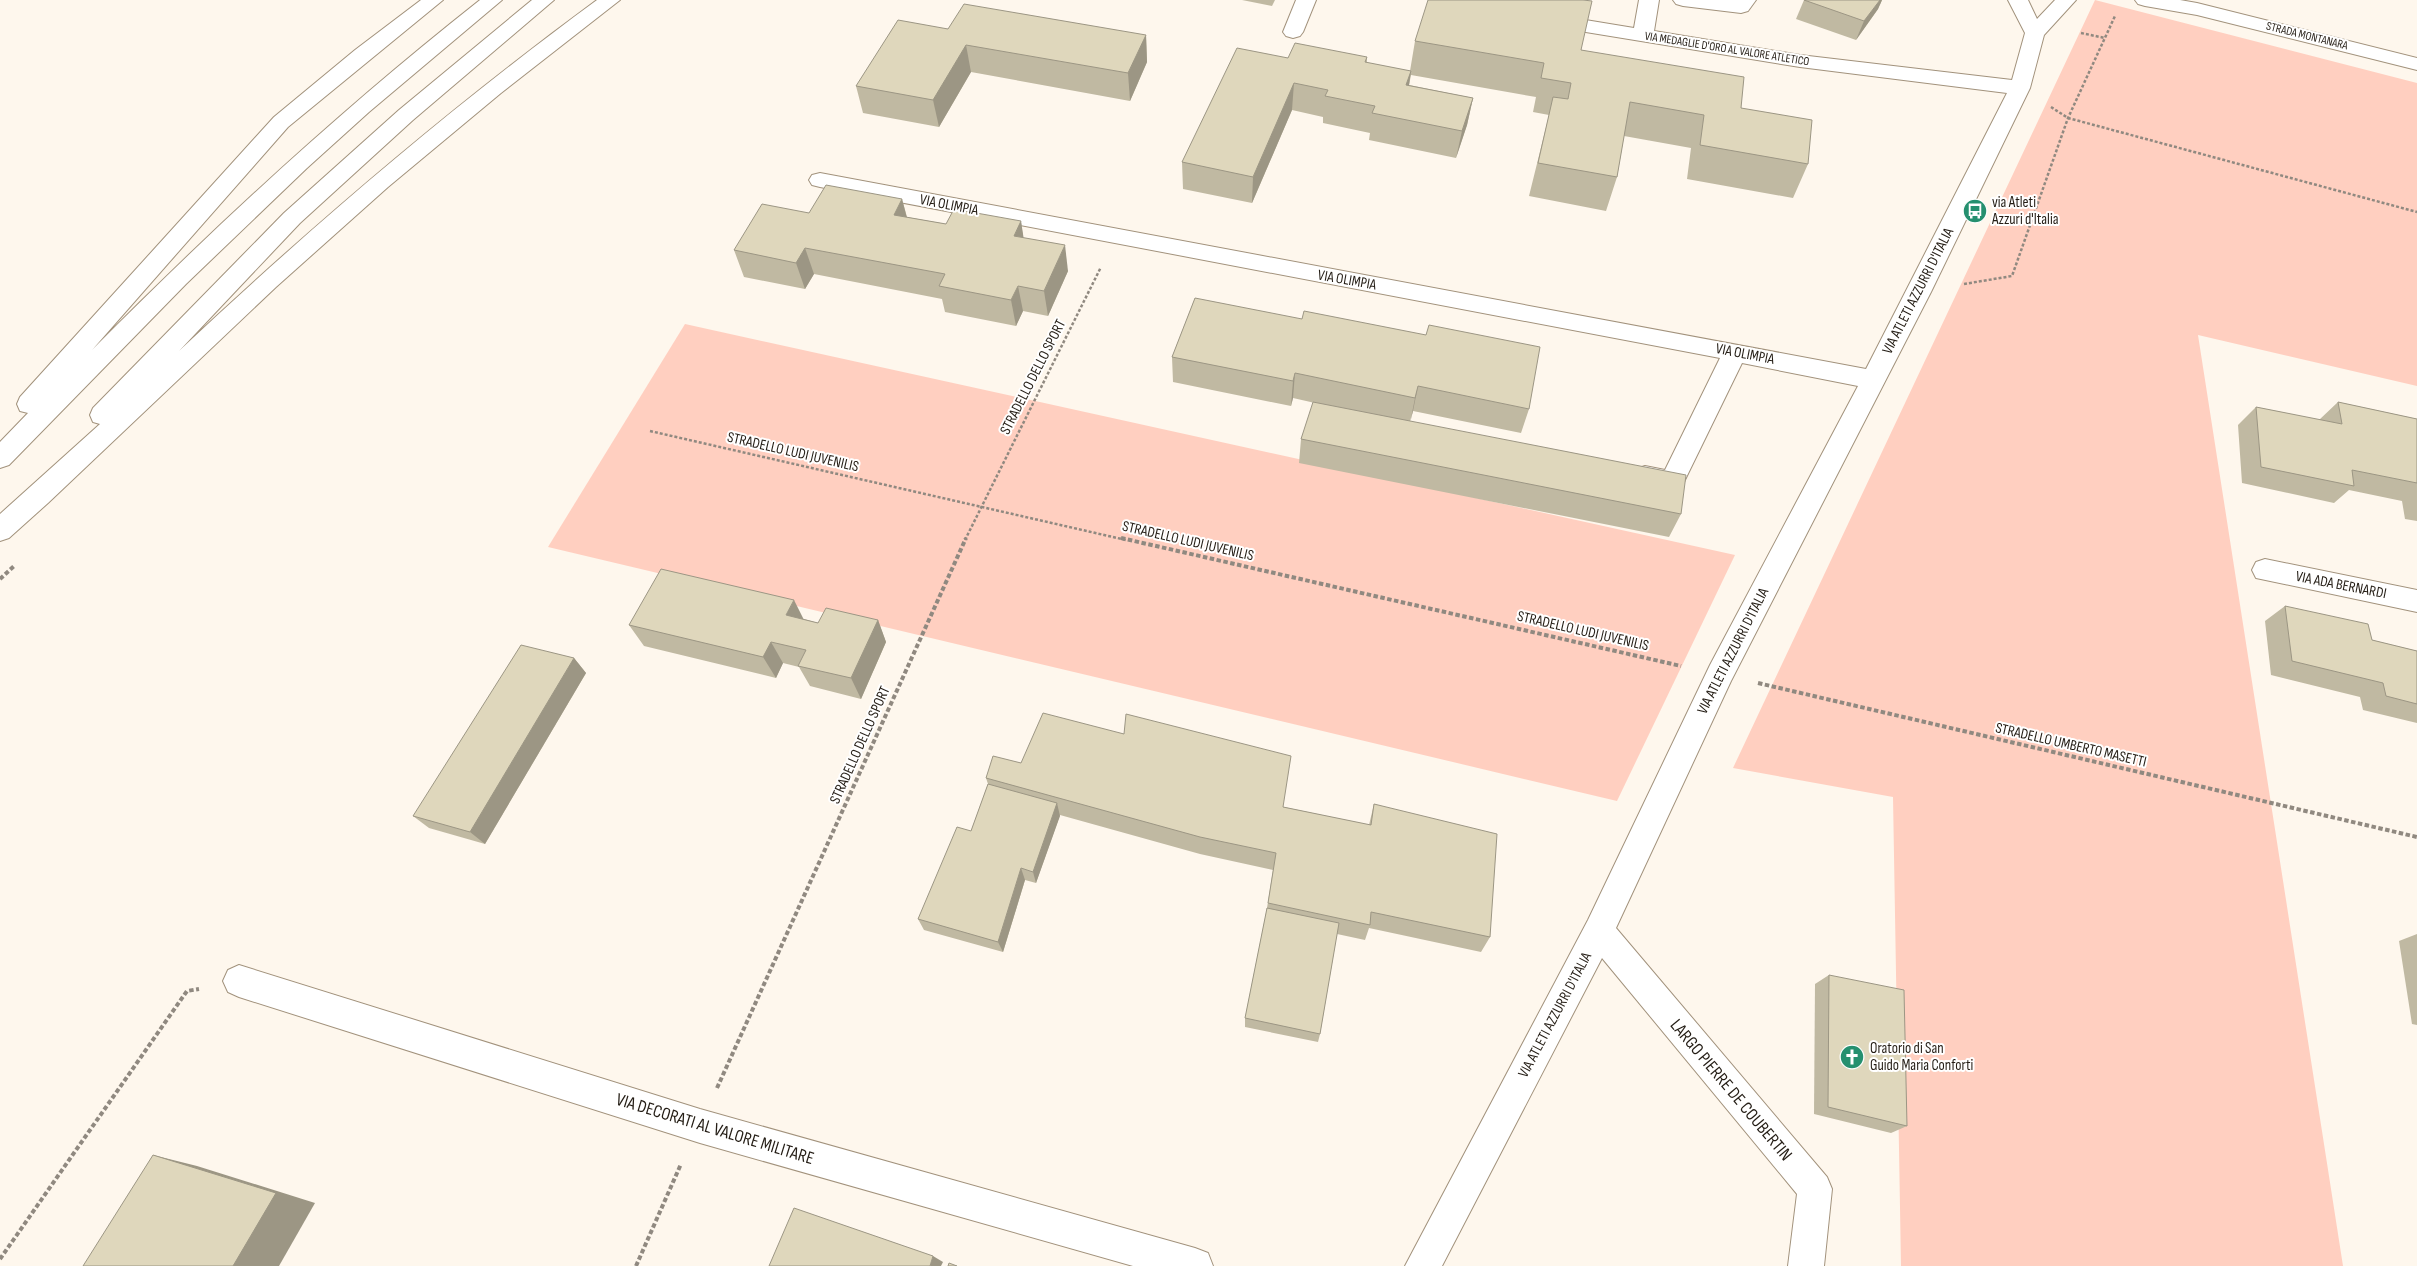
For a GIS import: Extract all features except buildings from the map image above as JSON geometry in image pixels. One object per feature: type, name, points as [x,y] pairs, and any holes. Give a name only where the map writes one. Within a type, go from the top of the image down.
[{"type":"main road","points":[[0,436],[281,122],[362,54],[433,0]]},
{"type":"main road","points":[[0,458],[265,193],[351,115],[492,0]]},
{"type":"main road","points":[[0,523],[292,218],[451,76],[544,0]]},
{"type":"main road","points":[[0,530],[80,460],[308,245],[523,66],[610,0]]},
{"type":"main road","points":[[1293,32],[1306,0]]},
{"type":"main road","points":[[1643,36],[1649,0]]},
{"type":"main road","points":[[1683,0],[1741,7],[1746,0]]},
{"type":"main road","points":[[2018,0],[2035,33]]},
{"type":"main road","name":"VIA ATLETI AZZURRI D'ITALIA","points":[[1423,1266],[1598,931],[1720,674],[1919,292],[2020,88],[2035,33],[2066,0]]},
{"type":"main road","name":"STRADA MONTANARA","points":[[2145,0],[2197,9],[2417,64]]},
{"type":"main road","name":"STRADA MONTANARA","points":[[2174,0],[2197,9]]},
{"type":"main road","name":"VIA MEDAGLIE D'ORO AL VALORE ATLETICO","points":[[1530,16],[1800,61],[2020,88]]},
{"type":"main road","name":"VIA OLIMPIA","points":[[820,180],[1115,237],[1735,352],[1873,380]]},
{"type":"main road","points":[[1624,472],[1672,480],[1735,352]]},
{"type":"main road","name":"VIA ADA BERNARDI","points":[[2265,570],[2417,601]]},
{"type":"main road","name":"LARGO PIERRE DE COUBERTIN","points":[[1598,931],[1815,1189],[1806,1266]]},
{"type":"main road","name":"VIA DECORATI AL VALORE MILITARE","points":[[239,981],[700,1126],[1195,1266]]},
{"type":"path","points":[[1919,292],[2012,276],[2068,118],[2117,14]]},
{"type":"path","points":[[2020,88],[2068,118],[2417,212]]},
{"type":"path","name":"STRADELLO DELLO SPORT","points":[[636,1266],[981,505],[1115,237]]},
{"type":"path","name":"STRADELLO LUDI JUVENILIS","points":[[650,432],[981,505],[1720,674]]},
{"type":"path","name":"STRADELLO UMBERTO MASETTI","points":[[1720,674],[2417,837]]},
{"type":"path","points":[[0,1259],[187,991],[239,981]]},
{"type":"shaded area","points":[[2095,0],[2417,83],[2417,386],[2198,335],[2343,1266],[1901,1266],[1893,797],[1733,768]]},
{"type":"shaded area","points":[[685,324],[1735,555],[1617,801],[548,547]]},
{"type":"place","name":"via Atleti Azzuri d'Italia","points":[[1975,211]]},
{"type":"place","name":"Oratorio di San Guido Maria Conforti","points":[[1852,1057]]}]
